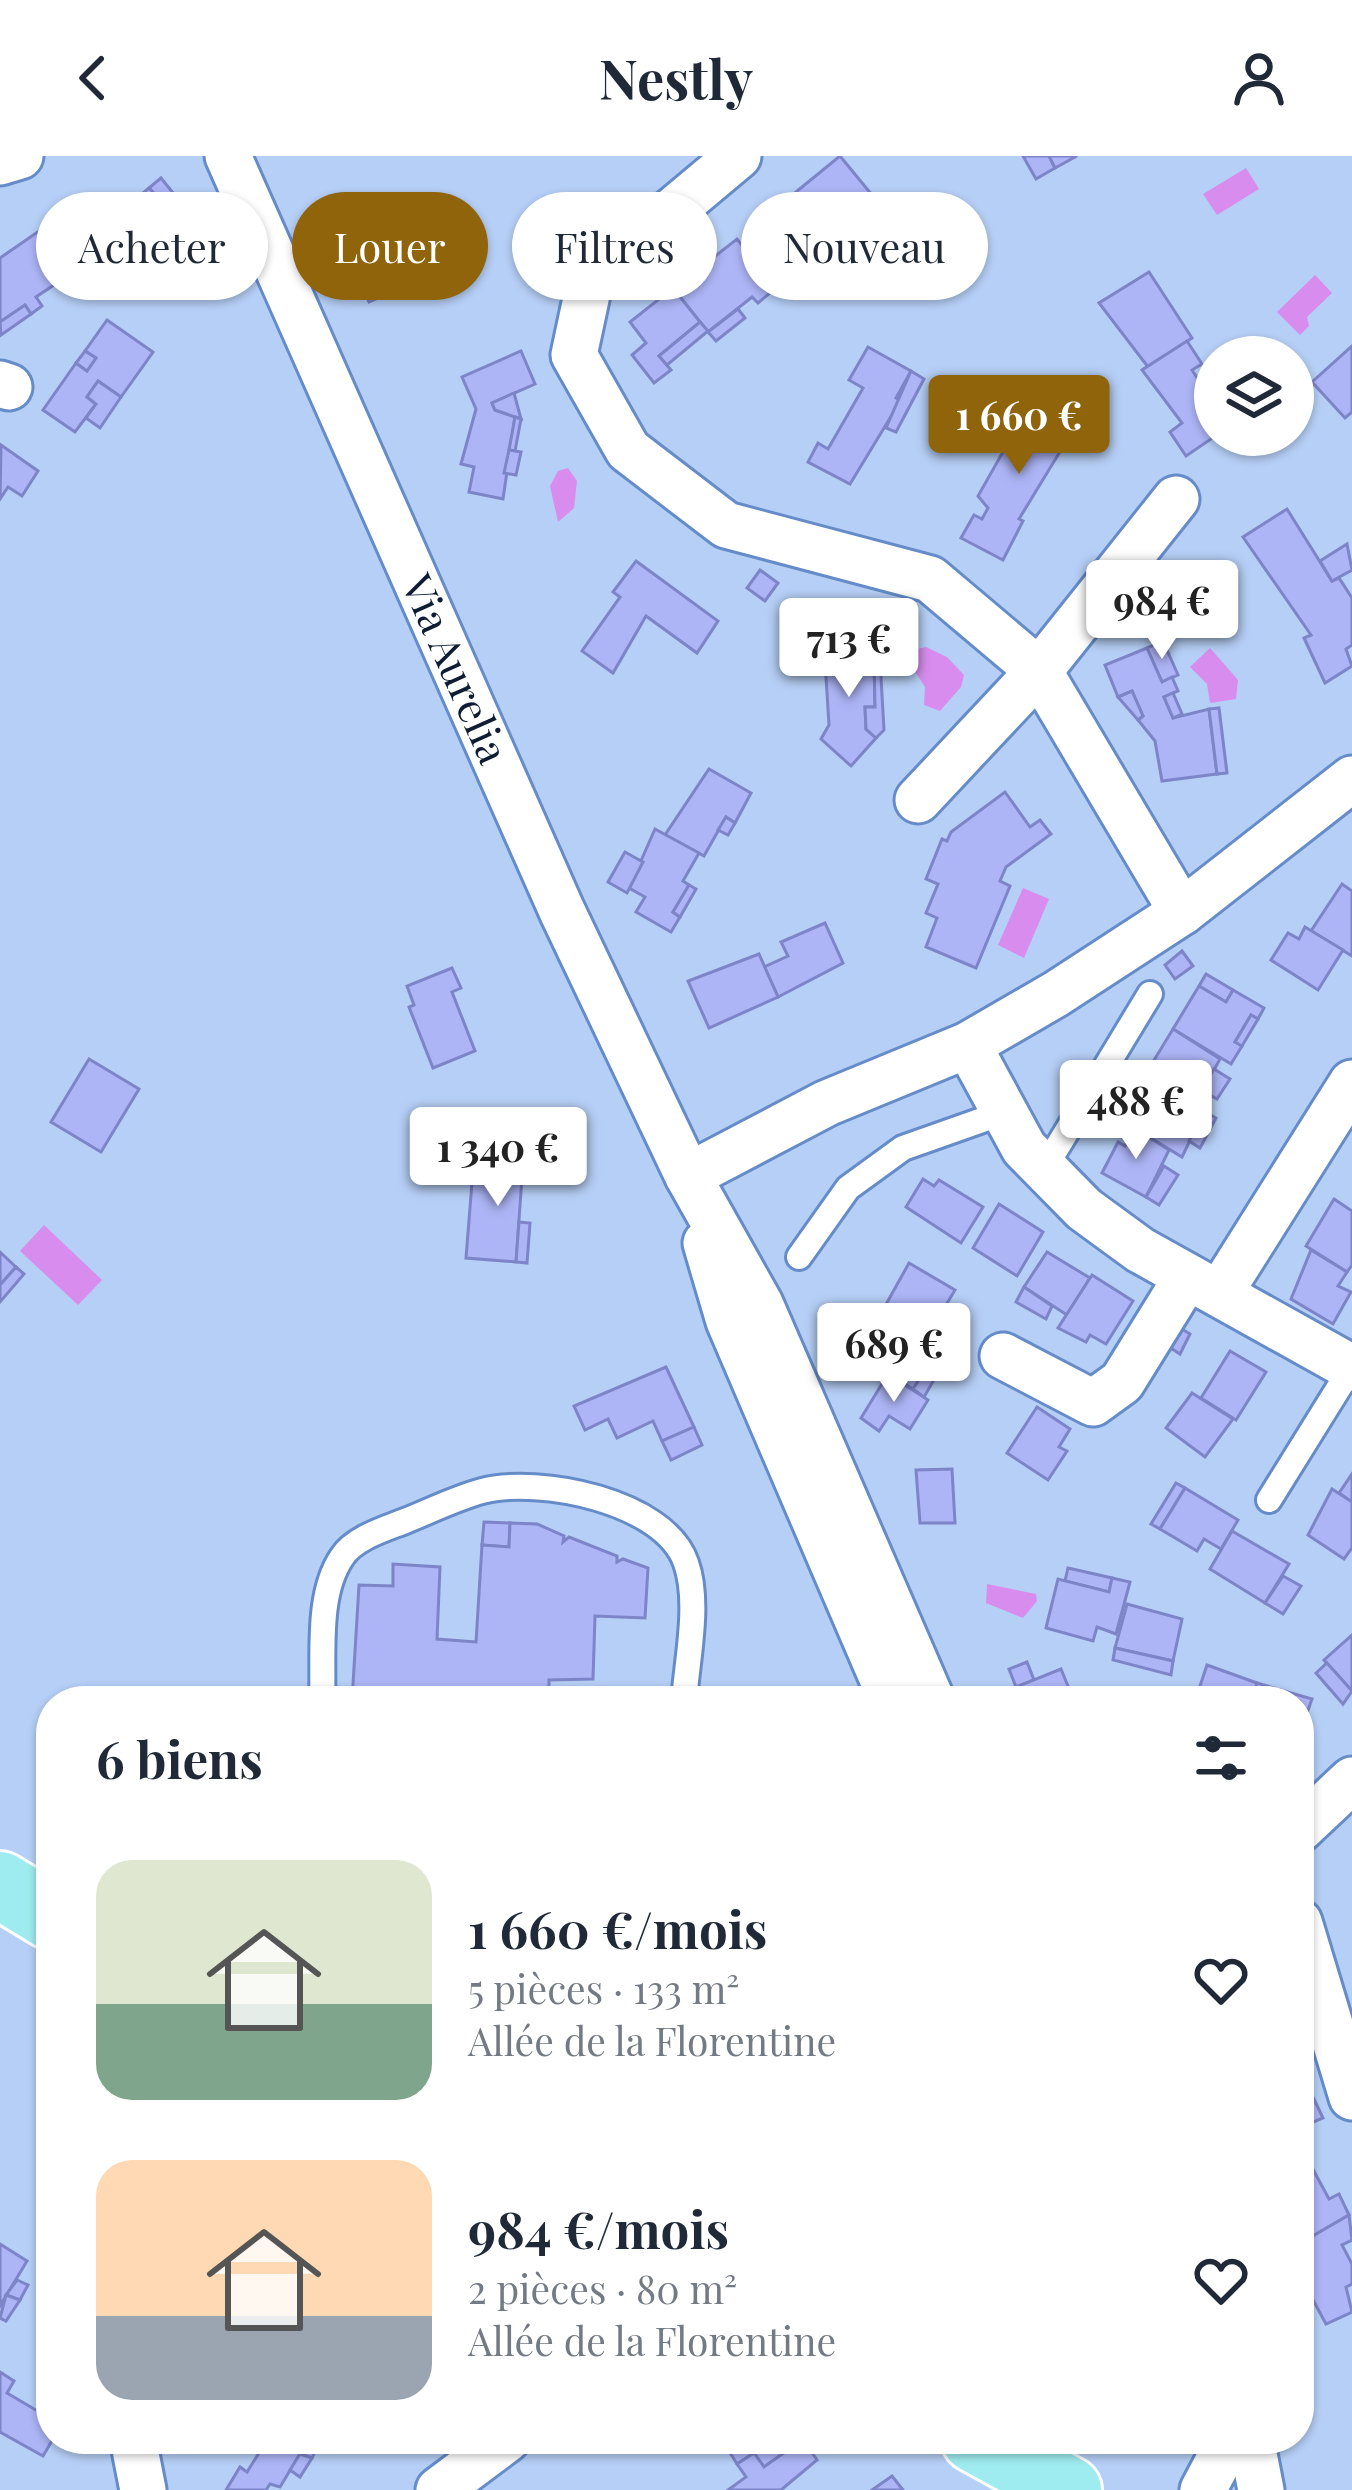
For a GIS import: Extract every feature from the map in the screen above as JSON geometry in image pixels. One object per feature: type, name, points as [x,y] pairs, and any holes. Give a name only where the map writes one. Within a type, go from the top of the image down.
[{"type":"main road","points":[[0,1885],[36,1907]]},
{"type":"main road","points":[[952,2454],[1008,2490]]},
{"type":"main road","points":[[1002,2454],[1068,2490]]},
{"type":"street","points":[[0,162],[20,156]]},
{"type":"street","name":"Via Aurelia","points":[[228,156],[552,889],[688,1176],[760,1304],[926,1686]]},
{"type":"street","points":[[738,156],[590,280],[574,355],[628,450],[727,525],[930,579],[1039,671],[1182,912]]},
{"type":"street","points":[[918,800],[1039,671],[1176,500]]},
{"type":"street","points":[[688,1176],[827,1103],[968,1045],[1182,912],[1352,779]]},
{"type":"street","points":[[968,1045],[1024,1148],[1084,1209],[1352,1368]]},
{"type":"street","points":[[1003,1356],[1093,1403],[1122,1382],[1204,1284],[1352,1083]]},
{"type":"street","name":"Via Aurelia","points":[[688,1176],[729,1321],[886,1686]]},
{"type":"street","points":[[1314,1816],[1352,1780]]},
{"type":"street","points":[[1314,1972],[1352,2097]]},
{"type":"street","points":[[137,2454],[143,2490]]},
{"type":"street","points":[[439,2490],[487,2454]]},
{"type":"street","points":[[1203,2490],[1220,2454]]},
{"type":"street","points":[[1254,2454],[1261,2490]]},
{"type":"lane","points":[[1044,1169],[1150,994]]},
{"type":"lane","points":[[799,1257],[848,1188],[903,1148],[1005,1112]]},
{"type":"lane","points":[[1269,1500],[1352,1368]]},
{"type":"lane","points":[[323,1686],[328,1580],[345,1551],[485,1490],[548,1487],[624,1507],[666,1529],[686,1562],[690,1594],[685,1686]]},
{"type":"shaded area","points":[[1246,168],[1259,189],[1217,215],[1203,194]]},
{"type":"shaded area","points":[[1315,275],[1332,293],[1307,317],[1309,326],[1300,335],[1277,312]]},
{"type":"shaded area","points":[[568,468],[577,481],[574,508],[558,522],[550,486],[558,471]]},
{"type":"shaded area","points":[[926,647],[947,657],[964,675],[961,687],[940,711],[924,705],[925,687],[911,665],[917,649]]},
{"type":"shaded area","points":[[1210,648],[1238,680],[1236,699],[1210,703],[1207,684],[1190,667]]},
{"type":"shaded area","points":[[1023,888],[1049,899],[1024,958],[998,945]]},
{"type":"shaded area","points":[[44,1225],[102,1280],[78,1305],[20,1251]]},
{"type":"shaded area","points":[[987,1584],[1036,1594],[1037,1601],[1023,1618],[986,1603]]},
{"type":"building","points":[[840,156],[870,192],[796,192]]},
{"type":"building","points":[[1023,156],[1049,156],[1055,168],[1036,179]]},
{"type":"building","points":[[1049,156],[1077,156],[1055,168]]},
{"type":"building","points":[[161,178],[172,192],[152,192],[149,188]]},
{"type":"building","points":[[36,233],[36,300],[42,306],[31,314],[25,305],[0,322],[0,258]]},
{"type":"building","points":[[737,239],[741,244],[741,300],[748,300],[708,332],[683,300],[717,300],[717,255]]},
{"type":"building","points":[[1149,272],[1192,338],[1148,367],[1099,303]]},
{"type":"building","points":[[658,300],[683,300],[700,322],[659,356],[671,370],[654,383],[632,355],[646,343],[630,322]]},
{"type":"building","points":[[25,305],[31,314],[1,335],[0,322]]},
{"type":"building","points":[[738,309],[745,318],[716,341],[708,332]]},
{"type":"building","points":[[107,320],[153,352],[121,397],[98,381],[87,397],[96,404],[75,432],[43,410],[76,363],[87,371],[96,358],[85,351]]},
{"type":"building","points":[[700,322],[708,331],[667,365],[659,356]]},
{"type":"building","points":[[1187,341],[1194,352],[1194,451],[1186,456],[1170,432],[1182,423],[1142,370]]},
{"type":"building","points":[[1352,346],[1352,412],[1345,418],[1314,380]]},
{"type":"building","points":[[868,347],[911,371],[896,398],[901,400],[850,484],[808,462],[818,443],[828,449],[863,388],[849,380]]},
{"type":"building","points":[[85,351],[96,358],[87,371],[76,363]]},
{"type":"building","points":[[521,351],[535,384],[492,403],[495,410],[515,417],[503,499],[469,492],[474,467],[461,464],[476,409],[462,377]]},
{"type":"building","points":[[911,371],[924,379],[896,432],[886,428]]},
{"type":"building","points":[[98,381],[121,397],[100,428],[86,418],[96,404],[87,397]]},
{"type":"building","points":[[514,393],[521,419],[495,410],[492,403]]},
{"type":"building","points":[[1034,397],[1078,422],[1019,519],[1023,521],[1003,560],[961,538],[974,515],[982,519],[988,508],[978,496]]},
{"type":"building","points":[[515,417],[521,419],[515,451],[509,450]]},
{"type":"building","points":[[1,445],[38,471],[22,496],[8,487],[0,499]]},
{"type":"building","points":[[509,450],[521,452],[516,475],[504,473]]},
{"type":"building","points":[[1287,509],[1332,581],[1339,578],[1352,598],[1352,645],[1346,649],[1352,666],[1325,683],[1304,638],[1311,635],[1243,537]]},
{"type":"building","points":[[1347,544],[1352,570],[1332,581],[1320,561]]},
{"type":"building","points":[[636,561],[718,621],[697,653],[646,616],[613,673],[582,651],[620,597],[613,592]]},
{"type":"building","points":[[760,570],[778,583],[765,601],[747,588]]},
{"type":"building","points":[[852,620],[862,629],[864,644],[828,645],[827,631],[835,622]]},
{"type":"building","points":[[1163,641],[1178,675],[1162,682],[1147,648]]},
{"type":"building","points":[[873,643],[874,660],[864,661],[864,644]]},
{"type":"building","points":[[864,644],[864,661],[874,660],[875,707],[865,707],[866,729],[876,738],[851,766],[821,739],[829,725],[824,645]]},
{"type":"building","points":[[1147,648],[1162,682],[1172,677],[1178,691],[1164,697],[1173,718],[1209,709],[1217,774],[1162,781],[1155,741],[1138,720],[1143,716],[1132,691],[1118,697],[1105,665]]},
{"type":"building","points":[[874,660],[880,660],[884,730],[876,738],[866,729],[865,707],[875,707]]},
{"type":"building","points":[[1132,691],[1143,716],[1138,720],[1118,697]]},
{"type":"building","points":[[1173,693],[1182,714],[1173,718],[1164,697]]},
{"type":"building","points":[[1219,708],[1227,773],[1217,774],[1209,709]]},
{"type":"building","points":[[709,769],[751,793],[735,823],[726,817],[704,856],[665,835]]},
{"type":"building","points":[[1005,792],[1030,827],[1040,820],[1051,834],[1006,867],[1000,881],[1010,886],[976,968],[926,947],[937,918],[926,913],[938,884],[926,879],[942,839],[947,841],[951,832]]},
{"type":"building","points":[[726,817],[735,823],[728,835],[718,830]]},
{"type":"building","points":[[655,829],[699,853],[683,881],[689,885],[673,912],[680,917],[671,932],[636,912],[645,897],[629,888]]},
{"type":"building","points":[[625,852],[643,862],[627,893],[608,882]]},
{"type":"building","points":[[1342,884],[1352,891],[1352,956],[1311,931]]},
{"type":"building","points":[[689,885],[696,889],[680,917],[673,912]]},
{"type":"building","points":[[825,923],[843,963],[778,997],[764,967],[788,956],[781,942]]},
{"type":"building","points":[[1305,927],[1343,950],[1318,990],[1271,960],[1288,933],[1299,939]]},
{"type":"building","points":[[1182,951],[1193,966],[1175,979],[1165,965]]},
{"type":"building","points":[[759,954],[778,997],[709,1028],[688,981]]},
{"type":"building","points":[[452,968],[461,988],[452,992],[475,1051],[433,1068],[409,1007],[414,1005],[407,986]]},
{"type":"building","points":[[1206,974],[1233,990],[1226,1002],[1199,986]]},
{"type":"building","points":[[1199,986],[1226,1002],[1233,990],[1264,1008],[1258,1019],[1251,1015],[1235,1042],[1242,1046],[1231,1064],[1173,1029]]},
{"type":"building","points":[[1251,1015],[1258,1019],[1242,1046],[1235,1042]]},
{"type":"building","points":[[1173,1029],[1220,1059],[1195,1105],[1145,1075]]},
{"type":"building","points":[[89,1059],[139,1089],[101,1152],[51,1122]]},
{"type":"building","points":[[1214,1069],[1230,1079],[1217,1099],[1201,1090]]},
{"type":"building","points":[[1152,1080],[1161,1085],[1146,1111],[1138,1106]]},
{"type":"building","points":[[1161,1085],[1204,1111],[1182,1157],[1128,1124],[1138,1106],[1146,1111]]},
{"type":"building","points":[[1204,1111],[1216,1118],[1200,1148],[1189,1141]]},
{"type":"building","points":[[1133,1127],[1169,1150],[1146,1197],[1102,1173],[1118,1142],[1125,1146]]},
{"type":"building","points":[[507,1154],[541,1155],[539,1178],[522,1177],[516,1262],[466,1258],[473,1170],[505,1172]]},
{"type":"building","points":[[1164,1166],[1178,1175],[1159,1205],[1146,1197]]},
{"type":"building","points":[[923,1179],[934,1186],[939,1180],[983,1207],[961,1243],[906,1207]]},
{"type":"building","points":[[1334,1199],[1352,1211],[1352,1265],[1347,1272],[1306,1246]]},
{"type":"building","points":[[999,1204],[1043,1232],[1017,1276],[973,1248]]},
{"type":"building","points":[[519,1222],[530,1223],[527,1263],[516,1262]]},
{"type":"building","points":[[1311,1250],[1347,1272],[1338,1286],[1351,1292],[1333,1324],[1291,1299]]},
{"type":"building","points":[[0,1252],[16,1267],[0,1285]]},
{"type":"building","points":[[1047,1252],[1090,1278],[1067,1315],[1024,1287]]},
{"type":"building","points":[[909,1263],[955,1290],[928,1335],[884,1308]]},
{"type":"building","points":[[16,1267],[24,1274],[0,1302],[0,1285]]},
{"type":"building","points":[[1092,1275],[1133,1301],[1106,1344],[1090,1335],[1086,1342],[1058,1328]]},
{"type":"building","points":[[1024,1287],[1052,1306],[1046,1319],[1016,1302]]},
{"type":"building","points":[[895,1316],[941,1343],[913,1389],[868,1360]]},
{"type":"building","points":[[1177,1326],[1190,1334],[1180,1354],[1166,1345]]},
{"type":"building","points":[[1230,1351],[1266,1372],[1236,1420],[1201,1398]]},
{"type":"building","points":[[666,1367],[694,1427],[662,1441],[653,1421],[617,1438],[608,1419],[585,1430],[574,1406]]},
{"type":"building","points":[[924,1372],[935,1378],[924,1397],[913,1389]]},
{"type":"building","points":[[888,1374],[928,1400],[910,1429],[889,1416],[879,1431],[861,1418]]},
{"type":"building","points":[[1192,1393],[1233,1419],[1205,1457],[1166,1428]]},
{"type":"building","points":[[1037,1407],[1070,1429],[1059,1447],[1067,1451],[1048,1480],[1007,1453]]},
{"type":"building","points":[[694,1427],[702,1445],[671,1460],[662,1441]]},
{"type":"building","points":[[952,1469],[955,1523],[920,1523],[916,1470]]},
{"type":"building","points":[[1352,1474],[1352,1502],[1339,1493]]},
{"type":"building","points":[[1176,1483],[1185,1488],[1160,1529],[1151,1524]]},
{"type":"building","points":[[1185,1488],[1238,1520],[1221,1549],[1204,1539],[1197,1551],[1160,1529]]},
{"type":"building","points":[[1332,1489],[1352,1502],[1352,1548],[1344,1559],[1308,1535]]},
{"type":"building","points":[[484,1522],[510,1523],[509,1547],[482,1545]]},
{"type":"building","points":[[510,1523],[537,1524],[564,1536],[563,1542],[569,1537],[617,1556],[617,1562],[623,1559],[648,1568],[645,1618],[595,1616],[593,1679],[549,1680],[549,1686],[353,1686],[359,1585],[393,1586],[393,1564],[440,1567],[437,1639],[476,1642],[482,1545],[509,1547]]},
{"type":"building","points":[[1232,1531],[1289,1564],[1265,1603],[1210,1569]]},
{"type":"building","points":[[1068,1568],[1112,1578],[1109,1592],[1065,1581]]},
{"type":"building","points":[[1283,1576],[1301,1586],[1283,1614],[1265,1603]]},
{"type":"building","points":[[1112,1578],[1130,1582],[1116,1634],[1097,1627],[1093,1641],[1046,1628],[1058,1579],[1109,1592]]},
{"type":"building","points":[[1127,1604],[1182,1619],[1173,1661],[1115,1648]]},
{"type":"building","points":[[1352,1635],[1352,1691],[1324,1660]]},
{"type":"building","points":[[1115,1648],[1173,1661],[1171,1675],[1113,1660]]},
{"type":"building","points":[[1027,1662],[1034,1680],[1016,1686],[1009,1669]]},
{"type":"building","points":[[1327,1663],[1352,1691],[1343,1704],[1316,1673]]},
{"type":"building","points":[[1207,1665],[1257,1683],[1256,1686],[1200,1686]]},
{"type":"building","points":[[1061,1669],[1068,1686],[1018,1686]]},
{"type":"building","points":[[1314,2099],[1323,2118],[1314,2122]]},
{"type":"building","points":[[1314,2171],[1329,2199],[1339,2194],[1349,2215],[1314,2235]]},
{"type":"building","points":[[1349,2215],[1352,2240],[1342,2245],[1352,2264],[1352,2284],[1346,2287],[1352,2312],[1326,2324],[1314,2302],[1314,2235]]},
{"type":"building","points":[[0,2244],[27,2261],[0,2306]]},
{"type":"building","points":[[17,2280],[28,2285],[20,2300],[6,2295]]},
{"type":"building","points":[[6,2295],[20,2300],[6,2321],[0,2318]]},
{"type":"building","points":[[0,2372],[14,2381],[7,2393],[36,2410],[36,2452],[0,2432]]},
{"type":"building","points":[[258,2454],[300,2454],[280,2487],[226,2490],[240,2467],[247,2472]]},
{"type":"building","points":[[300,2454],[312,2458],[300,2477],[290,2470]]},
{"type":"building","points":[[731,2454],[752,2454],[737,2464]]},
{"type":"building","points":[[752,2454],[764,2467],[782,2454],[813,2454],[817,2460],[781,2490],[728,2490],[746,2477],[737,2464]]},
{"type":"building","points":[[755,2454],[782,2454],[764,2467]]},
{"type":"building","points":[[892,2476],[903,2490],[872,2490]]}]
